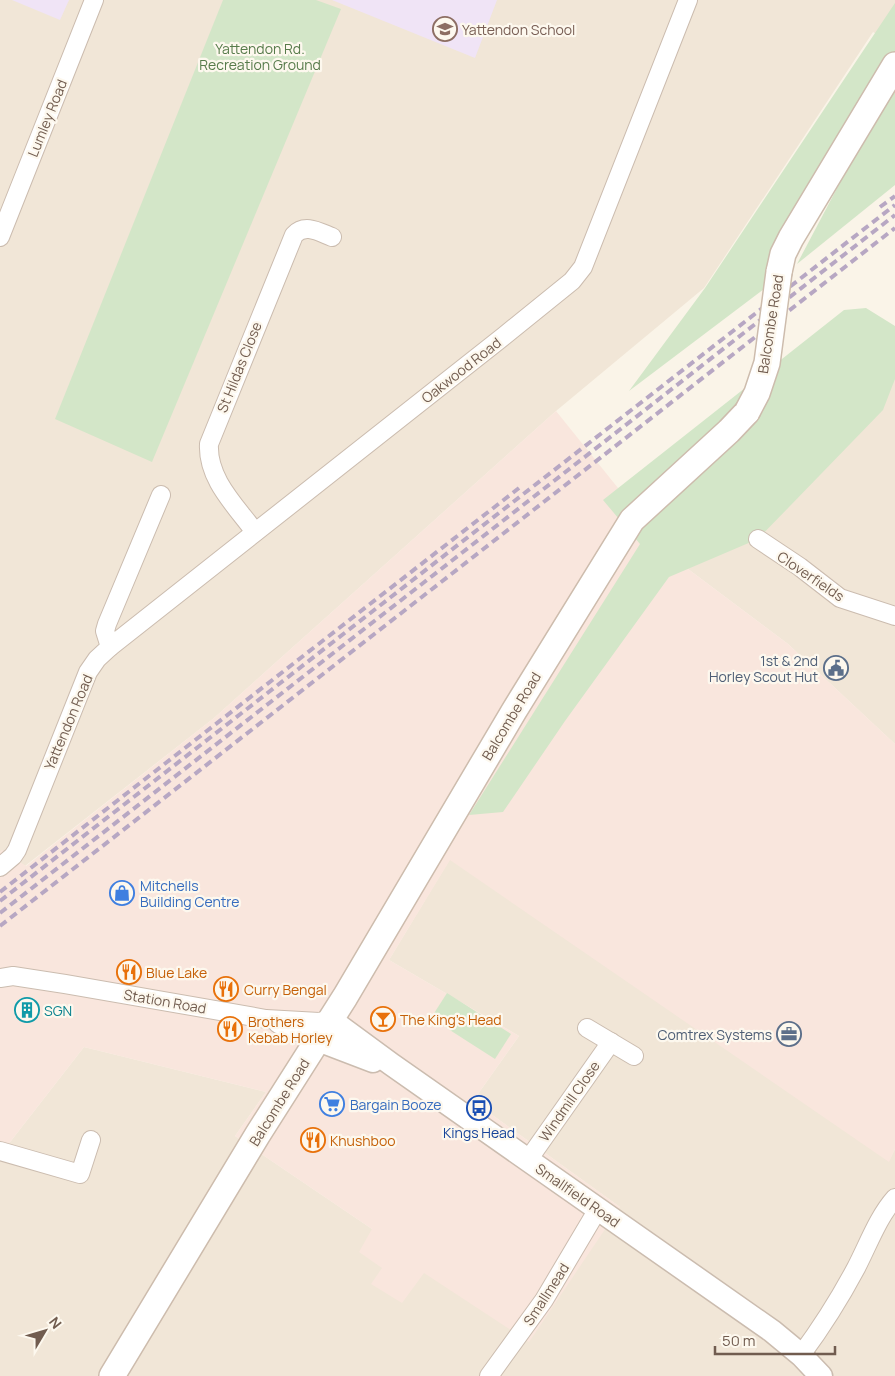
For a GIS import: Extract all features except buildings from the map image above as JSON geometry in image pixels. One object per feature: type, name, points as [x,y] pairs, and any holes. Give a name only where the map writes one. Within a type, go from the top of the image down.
[{"type":"main road","name":"Balcombe Road","points":[[112,1376],[258,1134],[324,1030],[514,711],[632,520],[729,431],[746,412],[757,393],[767,364],[783,254],[895,66]]},
{"type":"street","name":"Lumley Road","points":[[0,237],[94,0]]},
{"type":"street","name":"Oakwood Road","points":[[110,647],[504,336],[579,274],[604,216],[688,0]]},
{"type":"street","name":"St Hildas Close","points":[[256,532],[215,478],[208,456],[209,444],[294,235],[304,228],[332,237]]},
{"type":"street","points":[[110,647],[105,630],[107,624],[161,495]]},
{"type":"street","name":"Cloverfields","points":[[758,539],[800,567],[840,598],[895,616]]},
{"type":"street","name":"Yattendon Road","points":[[0,867],[13,856],[16,850],[88,672],[97,659],[110,647]]},
{"type":"street","name":"Station Road","points":[[0,978],[13,976],[266,1018],[319,1022],[324,1030]]},
{"type":"street","points":[[266,1018],[324,1030]]},
{"type":"street","points":[[587,1028],[634,1056]]},
{"type":"street","name":"Smallfield Road","points":[[324,1030],[391,1064],[772,1331],[801,1355],[821,1376]]},
{"type":"street","name":"Windmill Close","points":[[528,1160],[610,1042]]},
{"type":"street","points":[[0,1151],[80,1174],[91,1140]]},
{"type":"street","points":[[801,1355],[827,1318],[879,1223],[895,1198]]},
{"type":"street","name":"Smallmead","points":[[489,1376],[544,1300],[598,1209]]},
{"type":"shaded area","points":[[0,0],[895,0],[895,45],[873,32],[704,288],[556,411],[214,718],[25,866],[2,851],[0,852]]},
{"type":"shaded area","points":[[12,0],[69,0],[60,20]]},
{"type":"shaded area","name":"Yattendon School","points":[[332,0],[497,0],[475,58]]},
{"type":"shaded area","points":[[895,335],[895,744],[788,644],[676,560]]},
{"type":"shaded area","points":[[556,411],[676,560],[788,644],[895,744],[895,1149],[889,1162],[450,860],[389,960],[519,1036],[473,1101],[620,1207],[529,1342],[424,1273],[402,1303],[371,1284],[382,1268],[359,1252],[372,1229],[235,1136],[266,1092],[84,1047],[0,1155],[0,852],[2,850],[26,866],[214,718]]},
{"type":"shaded area","points":[[450,859],[889,1161],[895,1149],[895,1376],[0,1376],[0,1155],[84,1047],[266,1092],[235,1136],[372,1229],[383,1268],[372,1284],[424,1273],[620,1207],[473,1101],[519,1036],[389,960]]},
{"type":"green space","name":"Yattendon Rd. Recreation Ground","points":[[223,0],[316,0],[341,9],[152,462],[55,419]]},
{"type":"green space","points":[[895,3],[895,51],[773,250],[764,289],[629,391],[705,288]]},
{"type":"green space","points":[[895,91],[895,185],[797,264],[844,175]]},
{"type":"green space","points":[[866,308],[895,326],[895,379],[883,410],[758,539],[669,577],[565,721],[503,812],[469,815],[640,544],[603,500],[844,310]]},
{"type":"green space","points":[[447,993],[511,1034],[495,1059],[431,1018]]},
{"type":"railway","points":[[880,207],[895,196]]},
{"type":"railway","points":[[0,901],[895,205]]},
{"type":"railway","points":[[0,913],[895,215]]},
{"type":"railway","points":[[0,926],[895,228]]},
{"type":"railway","points":[[0,892],[519,488]]},
{"type":"place","name":"Yattendon School","points":[[445,29]]},
{"type":"place","name":"1st & 2nd Horley Scout Hut","points":[[836,668]]},
{"type":"place","name":"Mitchells Building Centre","points":[[122,893]]},
{"type":"place","name":"Blue Lake","points":[[129,972]]},
{"type":"place","name":"Curry Bengal","points":[[226,989]]},
{"type":"place","name":"SGN","points":[[27,1010]]},
{"type":"place","name":"The King's Head","points":[[383,1019]]},
{"type":"place","name":"Brothers Kebab Horley","points":[[230,1029]]},
{"type":"place","name":"Comtrex Systems","points":[[789,1034]]},
{"type":"place","name":"Bargain Booze","points":[[332,1104]]},
{"type":"place","name":"Kings Head","points":[[479,1108]]},
{"type":"place","name":"Khushboo","points":[[313,1140]]}]
